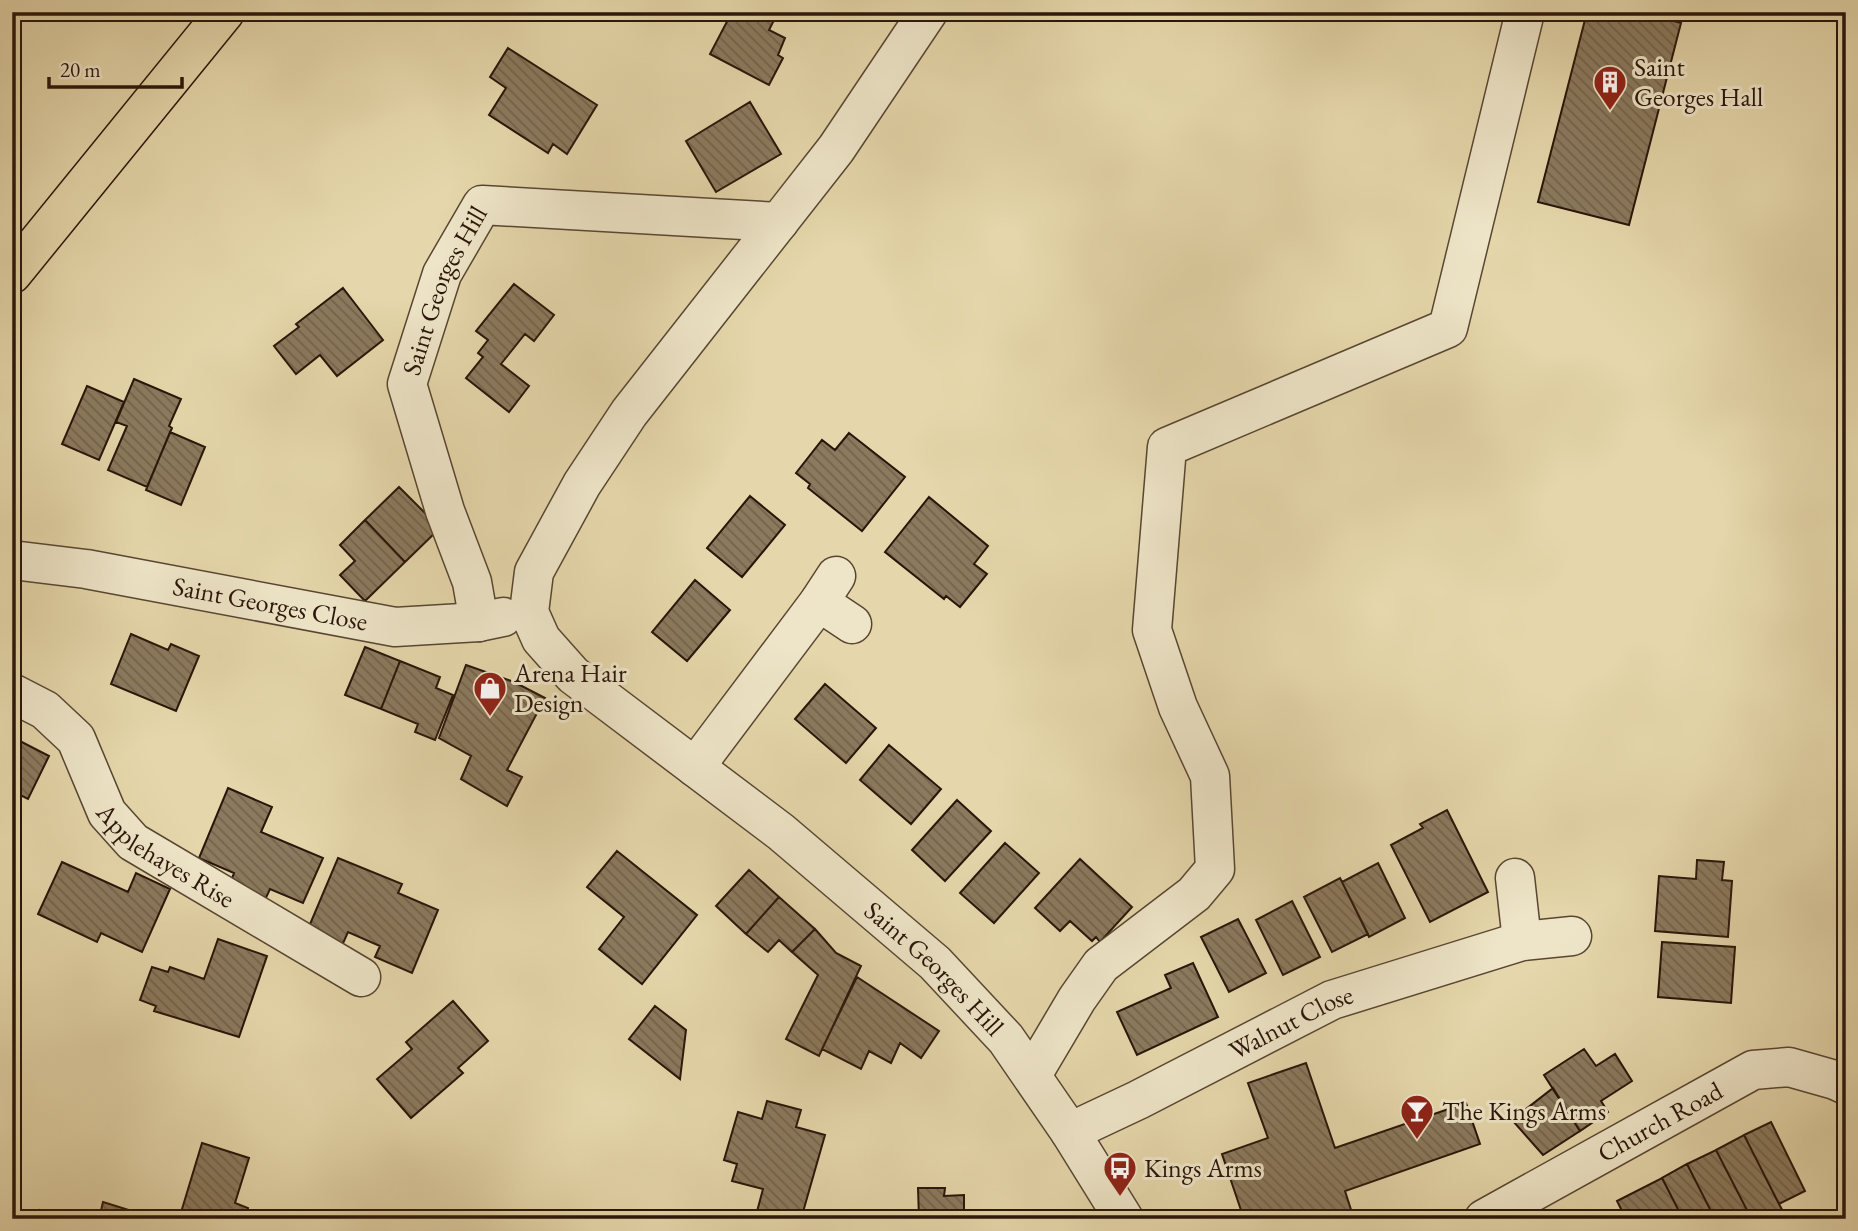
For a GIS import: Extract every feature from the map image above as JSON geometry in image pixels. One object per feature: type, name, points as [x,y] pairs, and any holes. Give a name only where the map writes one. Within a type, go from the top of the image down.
[{"type":"main road","points":[[12,274],[225,12]]},
{"type":"street","points":[[529,612],[534,572],[582,484],[629,413],[836,149],[928,12]]},
{"type":"street","points":[[1032,1076],[1077,999],[1101,965],[1194,894],[1215,869],[1210,776],[1178,707],[1152,630],[1167,447],[1448,328],[1525,12]]},
{"type":"street","name":"Saint Georges Hill","points":[[479,622],[472,582],[445,511],[407,384],[442,274],[482,205],[779,222]]},
{"type":"street","name":"Saint Georges Close","points":[[12,560],[86,569],[395,627],[479,622],[529,612]]},
{"type":"street","points":[[695,767],[827,589],[852,625]]},
{"type":"street","name":"Saint Georges Hill","points":[[529,612],[541,639],[573,675],[781,832],[935,963],[1006,1039],[1070,1132],[1124,1219]]},
{"type":"street","name":"Applehayes Rise","points":[[12,693],[45,710],[76,739],[107,813],[133,842],[361,977]]},
{"type":"street","points":[[1515,878],[1522,942]]},
{"type":"street","name":"Walnut Close","points":[[1070,1132],[1332,1000],[1522,942],[1572,936]]},
{"type":"street","name":"Church Road","points":[[1484,1219],[1753,1070],[1789,1067],[1846,1085]]},
{"type":"building","points":[[732,12],[778,12],[769,30],[785,38],[778,55],[783,58],[769,85],[710,54]]},
{"type":"building","name":"Saint Georges Hall","points":[[1587,12],[1611,12],[1637,19],[1641,12],[1681,23],[1629,225],[1538,202]]},
{"type":"building","points":[[508,48],[597,105],[567,154],[553,144],[548,153],[489,115],[506,88],[490,77]]},
{"type":"building","points":[[750,102],[781,154],[716,192],[686,141]]},
{"type":"building","points":[[514,284],[554,315],[534,341],[525,334],[501,364],[529,386],[509,412],[466,378],[483,357],[478,353],[488,340],[476,331]]},
{"type":"building","points":[[343,288],[383,340],[337,376],[320,355],[296,374],[274,346],[299,327],[296,324]]},
{"type":"building","points":[[134,379],[181,399],[147,487],[108,470],[127,426],[116,422]]},
{"type":"building","points":[[87,386],[124,402],[99,460],[62,444]]},
{"type":"building","points":[[170,432],[205,447],[181,505],[146,490]]},
{"type":"building","points":[[849,433],[905,477],[862,531],[808,488],[810,484],[796,473],[822,440],[835,450]]},
{"type":"building","points":[[399,487],[440,528],[405,562],[365,520]]},
{"type":"building","points":[[750,496],[785,525],[742,577],[707,548]]},
{"type":"building","points":[[929,497],[988,546],[974,564],[987,574],[960,607],[946,596],[944,599],[885,552]]},
{"type":"building","points":[[365,520],[405,562],[365,601],[340,575],[355,561],[340,545]]},
{"type":"building","points":[[695,580],[730,610],[687,661],[652,632]]},
{"type":"building","points":[[131,634],[168,650],[171,644],[199,656],[176,711],[111,684]]},
{"type":"building","points":[[365,647],[400,661],[381,709],[345,695]]},
{"type":"building","points":[[400,661],[440,677],[436,688],[453,695],[435,740],[415,732],[418,724],[381,709]]},
{"type":"building","name":"Arena Hair Design","points":[[466,665],[514,682],[545,698],[507,770],[522,777],[507,806],[461,779],[471,756],[439,738]]},
{"type":"building","points":[[825,684],[876,728],[846,763],[795,719]]},
{"type":"building","points":[[12,737],[49,756],[28,799],[12,791]]},
{"type":"building","points":[[889,745],[941,789],[911,824],[860,780]]},
{"type":"building","points":[[228,788],[272,807],[261,832],[323,858],[303,903],[270,889],[264,902],[229,886],[234,873],[199,858]]},
{"type":"building","points":[[957,800],[991,831],[945,881],[912,850]]},
{"type":"building","points":[[1447,810],[1488,892],[1430,922],[1391,845],[1423,828],[1420,824]]},
{"type":"building","points":[[1005,843],[1039,873],[994,923],[960,893]]},
{"type":"building","points":[[617,851],[697,915],[642,984],[599,949],[624,917],[587,887]]},
{"type":"building","points":[[338,858],[402,884],[398,893],[438,910],[412,973],[375,957],[380,946],[348,932],[340,950],[305,936]]},
{"type":"building","points":[[1080,859],[1132,907],[1100,942],[1096,937],[1092,941],[1070,921],[1060,931],[1035,908]]},
{"type":"building","points":[[1697,860],[1724,862],[1722,880],[1732,881],[1728,937],[1655,931],[1659,876],[1696,879]]},
{"type":"building","points":[[62,862],[128,892],[136,873],[170,889],[142,952],[101,933],[97,942],[38,914]]},
{"type":"building","points":[[1378,863],[1405,918],[1369,937],[1342,882]]},
{"type":"building","points":[[749,870],[779,897],[746,934],[716,906]]},
{"type":"building","points":[[1340,878],[1368,934],[1332,952],[1304,897]]},
{"type":"building","points":[[779,897],[815,929],[792,952],[779,940],[768,952],[746,934]]},
{"type":"building","points":[[1292,901],[1320,957],[1283,975],[1256,920]]},
{"type":"building","points":[[1238,919],[1266,973],[1229,992],[1201,937]]},
{"type":"building","points":[[815,929],[836,953],[861,966],[819,1056],[786,1039],[818,975],[792,952]]},
{"type":"building","points":[[218,939],[267,956],[239,1037],[154,1011],[156,1006],[140,1000],[152,967],[168,972],[170,967],[204,979]]},
{"type":"building","points":[[1662,942],[1735,947],[1731,1003],[1658,997]]},
{"type":"building","points":[[1193,963],[1218,1017],[1137,1055],[1117,1012],[1171,988],[1165,975]]},
{"type":"building","points":[[857,977],[939,1031],[921,1058],[900,1043],[891,1063],[869,1051],[861,1069],[822,1049]]},
{"type":"building","points":[[453,1001],[488,1041],[458,1068],[463,1073],[411,1118],[377,1079],[412,1049],[406,1042]]},
{"type":"building","points":[[655,1006],[686,1030],[680,1079],[629,1039]]},
{"type":"building","points":[[1584,1049],[1596,1066],[1615,1054],[1632,1081],[1601,1101],[1608,1112],[1580,1131],[1544,1075]]},
{"type":"building","name":"The Kings Arms","points":[[1306,1063],[1335,1148],[1466,1103],[1480,1144],[1345,1191],[1354,1219],[1289,1219],[1288,1214],[1276,1219],[1244,1219],[1222,1154],[1268,1138],[1248,1083]]},
{"type":"building","points":[[1553,1088],[1580,1131],[1543,1155],[1512,1120]]},
{"type":"building","points":[[767,1101],[801,1110],[796,1127],[825,1135],[801,1219],[755,1219],[763,1189],[732,1181],[737,1164],[724,1160],[738,1112],[762,1119]]},
{"type":"building","points":[[1771,1122],[1805,1191],[1779,1204],[1744,1135]]},
{"type":"building","points":[[1744,1135],[1787,1219],[1763,1219],[1760,1213],[1751,1218],[1716,1150]]},
{"type":"building","points":[[202,1143],[249,1158],[235,1203],[248,1208],[245,1219],[179,1219]]},
{"type":"building","points":[[1716,1150],[1750,1219],[1715,1219],[1687,1164]]},
{"type":"building","points":[[1687,1164],[1715,1219],[1683,1219],[1662,1178]]},
{"type":"building","points":[[1662,1178],[1683,1219],[1626,1219],[1617,1201]]},
{"type":"building","points":[[918,1188],[945,1188],[944,1196],[964,1195],[964,1219],[919,1219]]},
{"type":"building","points":[[103,1202],[145,1215],[143,1219],[99,1219]]},
{"type":"building","points":[[40,1210],[71,1219],[38,1219]]},
{"type":"place","name":"Saint Georges Hall","points":[[1610,112]]},
{"type":"place","name":"Arena Hair Design","points":[[490,718]]},
{"type":"place","name":"The Kings Arms","points":[[1417,1141]]},
{"type":"place","name":"Kings Arms","points":[[1120,1198]]}]
